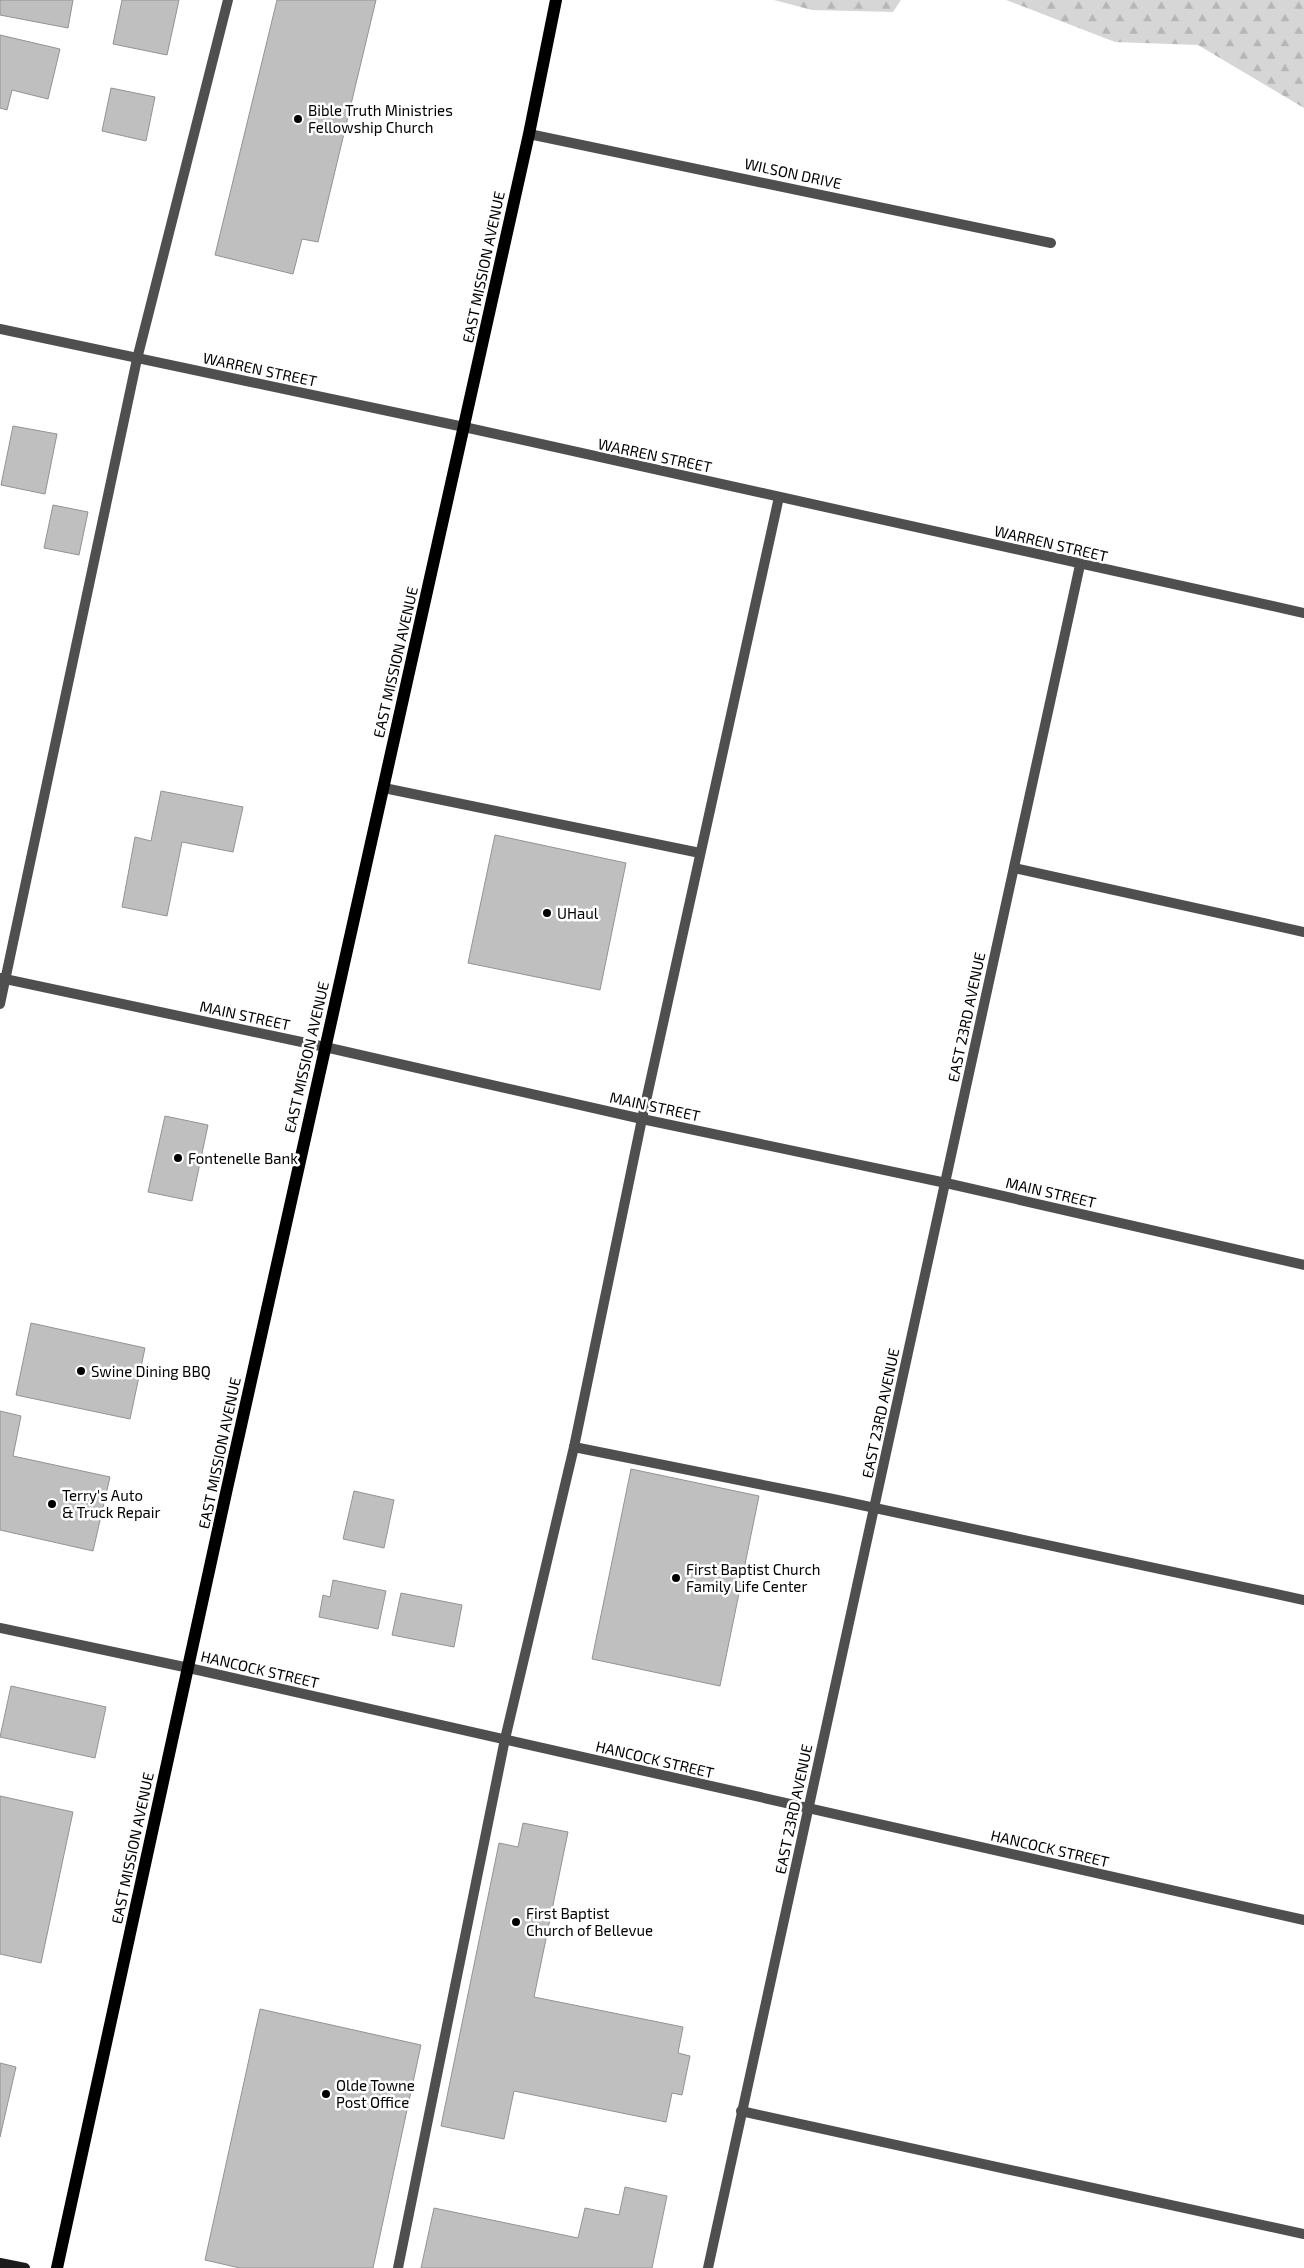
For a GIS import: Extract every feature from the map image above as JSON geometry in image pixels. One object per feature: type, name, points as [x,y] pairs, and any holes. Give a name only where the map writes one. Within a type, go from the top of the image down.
[{"type":"main road","name":"EAST MISSION AVENUE","points":[[57,2268],[325,1048],[529,134],[556,0]]},
{"type":"main road","points":[[0,2263],[25,2268]]},
{"type":"street","points":[[0,1004],[3,978],[137,359],[228,0]]},
{"type":"street","name":"WILSON DRIVE","points":[[529,134],[1051,243]]},
{"type":"street","name":"WARREN STREET","points":[[0,329],[464,427],[1304,613]]},
{"type":"street","points":[[398,2268],[504,1739],[574,1446],[642,1119],[779,497]]},
{"type":"street","name":"EAST 23RD AVENUE","points":[[708,2268],[1080,564]]},
{"type":"street","points":[[384,788],[700,853]]},
{"type":"street","points":[[1014,868],[1304,932]]},
{"type":"street","name":"MAIN STREET","points":[[3,978],[642,1119],[946,1183],[1304,1265]]},
{"type":"street","points":[[574,1446],[1304,1600]]},
{"type":"street","name":"HANCOCK STREET","points":[[0,1628],[189,1668],[1304,1920]]},
{"type":"street","points":[[741,2111],[1304,2234]]},
{"type":"green space","points":[[774,0],[901,0],[893,12],[812,10]]},
{"type":"green space","points":[[1006,0],[1304,0],[1304,108],[1198,45],[1115,42]]},
{"type":"building","points":[[0,0],[73,0],[68,28],[0,15]]},
{"type":"building","points":[[122,0],[179,0],[167,55],[113,44]]},
{"type":"building","name":"Bible Truth Ministries Fellowship Church","points":[[277,0],[376,0],[318,242],[302,239],[293,274],[215,255]]},
{"type":"building","points":[[0,35],[60,49],[48,99],[12,90],[7,110],[0,108]]},
{"type":"building","points":[[111,88],[155,97],[146,141],[102,131]]},
{"type":"building","points":[[13,426],[57,434],[45,494],[1,485]]},
{"type":"building","points":[[53,505],[88,512],[79,555],[44,548]]},
{"type":"building","points":[[161,791],[243,807],[233,852],[182,842],[167,916],[122,907],[135,837],[151,841]]},
{"type":"building","name":"UHaul","points":[[495,835],[626,863],[600,990],[468,963]]},
{"type":"building","name":"Fontenelle Bank","points":[[165,1116],[208,1125],[192,1201],[148,1192]]},
{"type":"building","name":"Swine Dining BBQ","points":[[31,1323],[145,1348],[130,1419],[16,1395]]},
{"type":"building","name":"Terry's Auto & Truck Repair","points":[[0,1411],[21,1416],[13,1456],[110,1477],[93,1551],[0,1530]]},
{"type":"building","name":"First Baptist Church Family Life Center","points":[[631,1469],[759,1496],[720,1686],[592,1659]]},
{"type":"building","points":[[354,1491],[394,1500],[384,1548],[343,1539]]},
{"type":"building","points":[[333,1580],[386,1591],[378,1629],[319,1617],[323,1595],[330,1597]]},
{"type":"building","points":[[401,1593],[462,1605],[454,1647],[392,1635]]},
{"type":"building","points":[[11,1686],[106,1707],[95,1758],[0,1737]]},
{"type":"building","points":[[0,1796],[73,1812],[41,1963],[0,1954]]},
{"type":"building","name":"First Baptist Church of Bellevue","points":[[523,1823],[568,1832],[534,1997],[683,2027],[678,2053],[690,2056],[682,2095],[672,2093],[666,2122],[514,2091],[504,2139],[441,2126],[499,1843],[518,1847]]},
{"type":"building","name":"Olde Towne Post Office","points":[[260,2009],[421,2045],[373,2268],[240,2268],[205,2260]]},
{"type":"building","points":[[0,2063],[16,2067],[0,2137]]},
{"type":"building","points":[[625,2187],[667,2196],[652,2268],[421,2268],[434,2208],[578,2238],[585,2208],[619,2215]]},
{"type":"place","name":"Bible Truth Ministries Fellowship Church","points":[[298,119]]},
{"type":"place","name":"UHaul","points":[[547,913]]},
{"type":"place","name":"Fontenelle Bank","points":[[178,1158]]},
{"type":"place","name":"Swine Dining BBQ","points":[[81,1371]]},
{"type":"place","name":"Terry's Auto & Truck Repair","points":[[52,1504]]},
{"type":"place","name":"First Baptist Church Family Life Center","points":[[676,1578]]},
{"type":"place","name":"First Baptist Church of Bellevue","points":[[516,1922]]},
{"type":"place","name":"Olde Towne Post Office","points":[[326,2094]]}]
